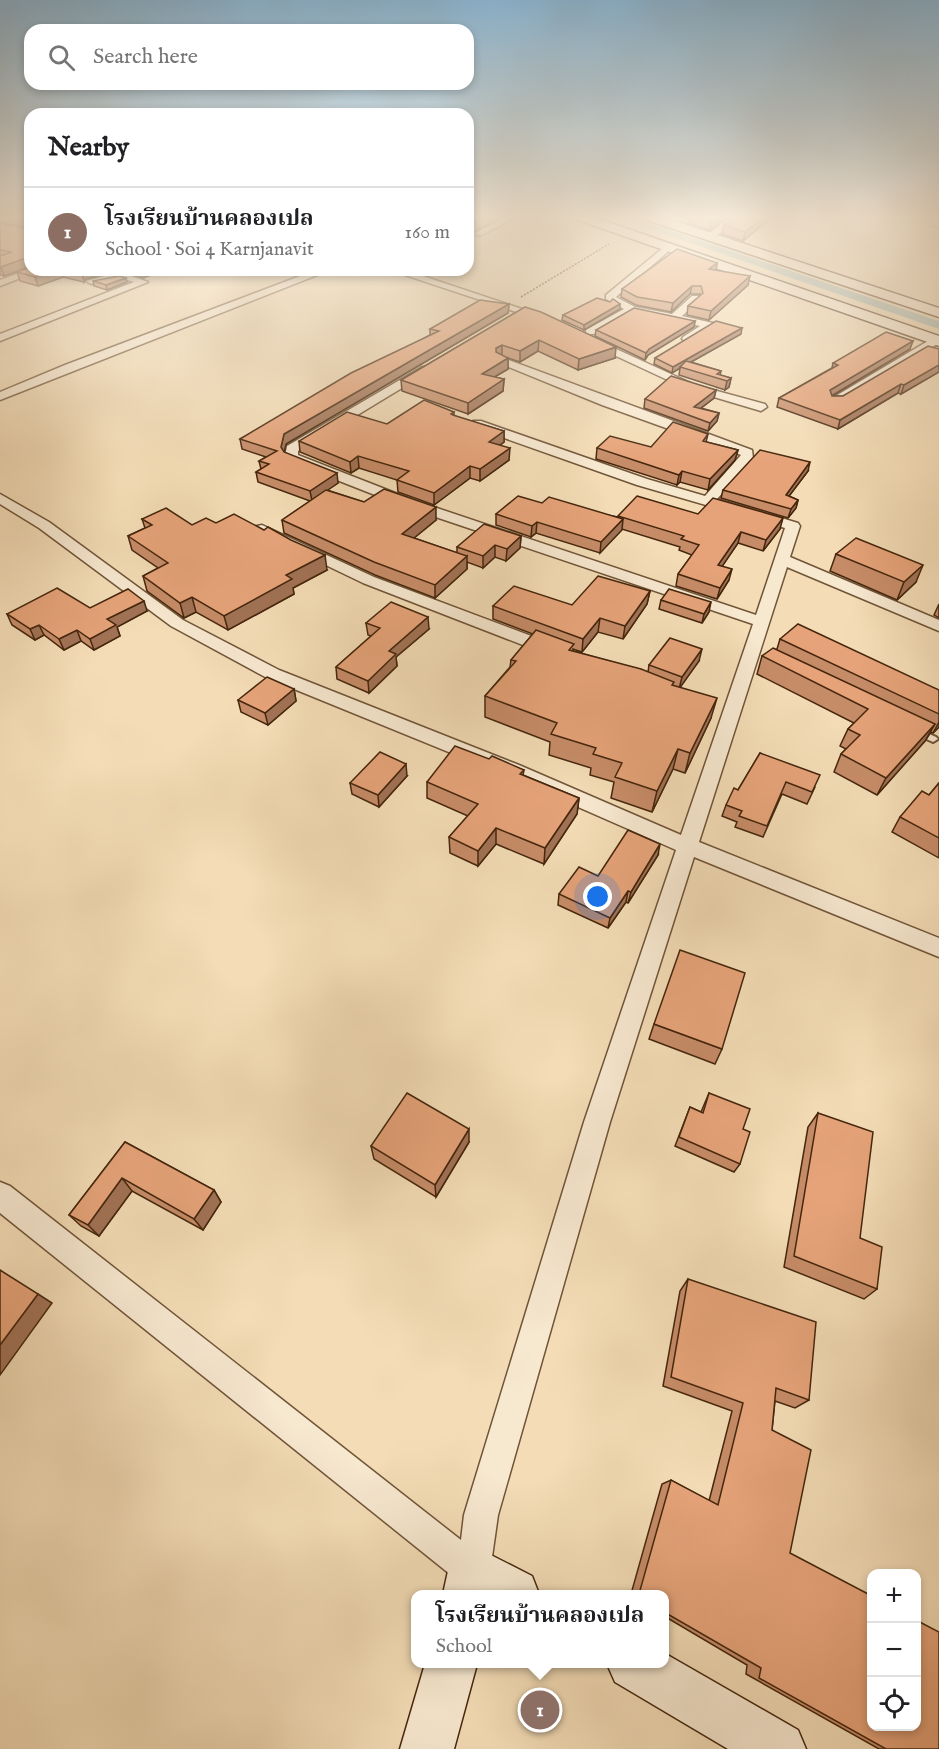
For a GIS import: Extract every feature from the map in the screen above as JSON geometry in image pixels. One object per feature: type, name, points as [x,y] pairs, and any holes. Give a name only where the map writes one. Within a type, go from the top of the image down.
[{"type":"street","points":[[0,338],[101,299]]},
{"type":"street","points":[[0,396],[69,366],[249,299]]},
{"type":"street","points":[[487,299],[507,305],[518,314],[562,325]]},
{"type":"street","points":[[613,299],[632,309],[709,325],[681,342]]},
{"type":"street","points":[[674,318],[695,299]]},
{"type":"street","points":[[818,299],[938,341]]},
{"type":"street","points":[[896,299],[939,313]]},
{"type":"street","points":[[632,309],[585,334],[672,379],[761,407]]},
{"type":"street","points":[[835,400],[938,341]]},
{"type":"street","points":[[503,362],[747,453],[747,458],[708,501]]},
{"type":"street","points":[[432,366],[292,449],[291,457],[408,503],[761,622]]},
{"type":"street","points":[[462,419],[632,478],[793,526],[761,622],[756,653],[723,714],[687,846],[597,1122],[482,1515],[471,1583]]},
{"type":"street","points":[[0,498],[44,525],[177,623],[273,674],[512,770],[687,846],[939,948]]},
{"type":"street","points":[[262,529],[300,550],[369,580],[572,658]]},
{"type":"street","points":[[782,559],[939,626]]},
{"type":"street","points":[[0,1196],[471,1583],[498,1590]]},
{"type":"street","points":[[427,1749],[451,1668]]},
{"type":"street","points":[[640,1668],[779,1749]]},
{"type":"lane","points":[[912,729],[933,739]]},
{"type":"path","points":[[507,305],[518,299]]},
{"type":"building","points":[[596,299],[610,302],[613,299],[620,304],[584,325],[563,315]]},
{"type":"building","points":[[647,299],[678,299],[673,303]]},
{"type":"building","points":[[697,299],[725,299],[711,311],[688,306]]},
{"type":"building","points":[[480,300],[509,304],[284,434],[281,447],[284,452],[337,473],[310,491],[256,472],[269,464],[259,461],[277,451],[240,439],[351,373],[439,331],[430,329]]},
{"type":"building","points":[[525,307],[541,312],[616,347],[579,359],[539,340],[520,351],[502,345],[496,348],[496,352],[508,358],[482,374],[504,379],[468,403],[401,380]]},
{"type":"building","points":[[634,308],[695,321],[646,353],[596,330]]},
{"type":"building","points":[[716,321],[742,328],[673,367],[655,358]]},
{"type":"building","points":[[886,332],[913,341],[830,390],[832,396],[843,396],[928,346],[939,349],[939,365],[904,385],[901,384],[840,420],[779,398],[838,365],[833,363]]},
{"type":"building","points":[[686,361],[721,371],[717,374],[731,378],[727,381],[680,367]]},
{"type":"building","points":[[671,376],[716,390],[694,407],[719,413],[710,423],[645,399]]},
{"type":"building","points":[[424,400],[454,412],[451,414],[453,415],[504,431],[489,442],[510,448],[480,469],[470,466],[434,493],[397,480],[409,471],[358,456],[350,462],[299,441],[347,412],[387,424]]},
{"type":"building","points":[[673,422],[708,434],[703,441],[738,450],[710,479],[682,471],[679,475],[597,448],[610,436],[651,447]]},
{"type":"building","points":[[760,450],[810,462],[786,495],[798,500],[791,509],[723,490]]},
{"type":"building","points":[[384,489],[436,507],[402,534],[467,556],[435,585],[374,562],[282,520],[326,490],[364,502]]},
{"type":"building","points":[[518,496],[542,503],[549,497],[623,519],[601,542],[537,522],[532,526],[496,514]]},
{"type":"building","points":[[637,496],[698,514],[713,498],[783,518],[766,540],[741,532],[718,565],[732,569],[720,588],[678,574],[699,545],[681,539],[684,536],[618,516]]},
{"type":"building","points":[[166,508],[192,525],[206,518],[216,523],[234,514],[264,530],[268,527],[325,555],[286,575],[292,579],[224,616],[192,597],[180,603],[143,576],[168,563],[128,536],[152,525],[142,519]]},
{"type":"building","points":[[484,524],[521,536],[507,549],[495,545],[483,556],[457,547]]},
{"type":"building","points":[[856,538],[923,565],[904,582],[836,554]]},
{"type":"building","points":[[598,576],[650,591],[625,626],[600,618],[583,639],[493,606],[514,586],[572,605]]},
{"type":"building","points":[[57,588],[90,608],[128,589],[144,601],[107,619],[116,625],[90,639],[77,630],[59,639],[39,625],[30,629],[7,614]]},
{"type":"building","points":[[669,589],[711,602],[704,614],[661,600]]},
{"type":"building","points":[[391,602],[428,617],[389,651],[396,654],[368,681],[336,667],[380,628],[366,623]]},
{"type":"building","points":[[798,624],[939,690],[939,714],[780,639]]},
{"type":"building","points":[[536,630],[574,644],[569,650],[641,669],[674,682],[672,685],[717,698],[690,753],[678,749],[657,791],[615,777],[622,763],[593,754],[596,748],[551,734],[557,723],[485,696],[516,661],[511,660]]},
{"type":"building","points":[[670,638],[702,649],[682,677],[649,665]]},
{"type":"building","points":[[773,648],[935,724],[886,778],[841,754],[860,735],[848,729],[868,709],[762,656]]},
{"type":"building","points":[[267,677],[294,689],[265,713],[238,700]]},
{"type":"building","points":[[455,746],[489,759],[492,756],[524,770],[520,774],[579,798],[545,848],[496,828],[478,851],[449,837],[478,804],[427,782]]},
{"type":"building","points":[[380,752],[406,764],[378,795],[350,783]]},
{"type":"building","points":[[760,753],[820,775],[812,792],[786,782],[767,826],[739,816],[742,811],[726,805],[734,788],[738,790]]},
{"type":"building","points":[[939,783],[939,838],[900,817],[922,791],[929,795]]},
{"type":"building","points":[[628,830],[660,844],[631,892],[628,891],[610,918],[559,894],[579,867],[598,876]]},
{"type":"building","points":[[680,950],[745,973],[722,1049],[654,1024]]},
{"type":"building","points":[[407,1093],[469,1129],[435,1185],[371,1146]]},
{"type":"building","points":[[709,1093],[750,1109],[743,1129],[750,1132],[740,1164],[679,1137],[690,1107],[703,1113]]},
{"type":"building","points":[[818,1113],[873,1132],[860,1238],[882,1247],[877,1289],[794,1256]]},
{"type":"building","points":[[125,1142],[214,1190],[194,1219],[122,1178],[88,1225],[69,1215]]},
{"type":"building","points":[[0,1270],[38,1294],[0,1345]]},
{"type":"building","points":[[688,1279],[816,1322],[809,1400],[776,1388],[772,1430],[811,1450],[790,1553],[867,1593],[867,1731],[921,1731],[921,1623],[939,1632],[939,1749],[886,1749],[759,1678],[761,1668],[669,1615],[669,1590],[640,1590],[671,1480],[718,1505],[743,1403],[671,1377]]},
{"type":"waterway","points":[[861,299],[939,325]]},
{"type":"place","name":"โรงเรียนบ้านคลองเปล","points":[[540,1710]]}]
